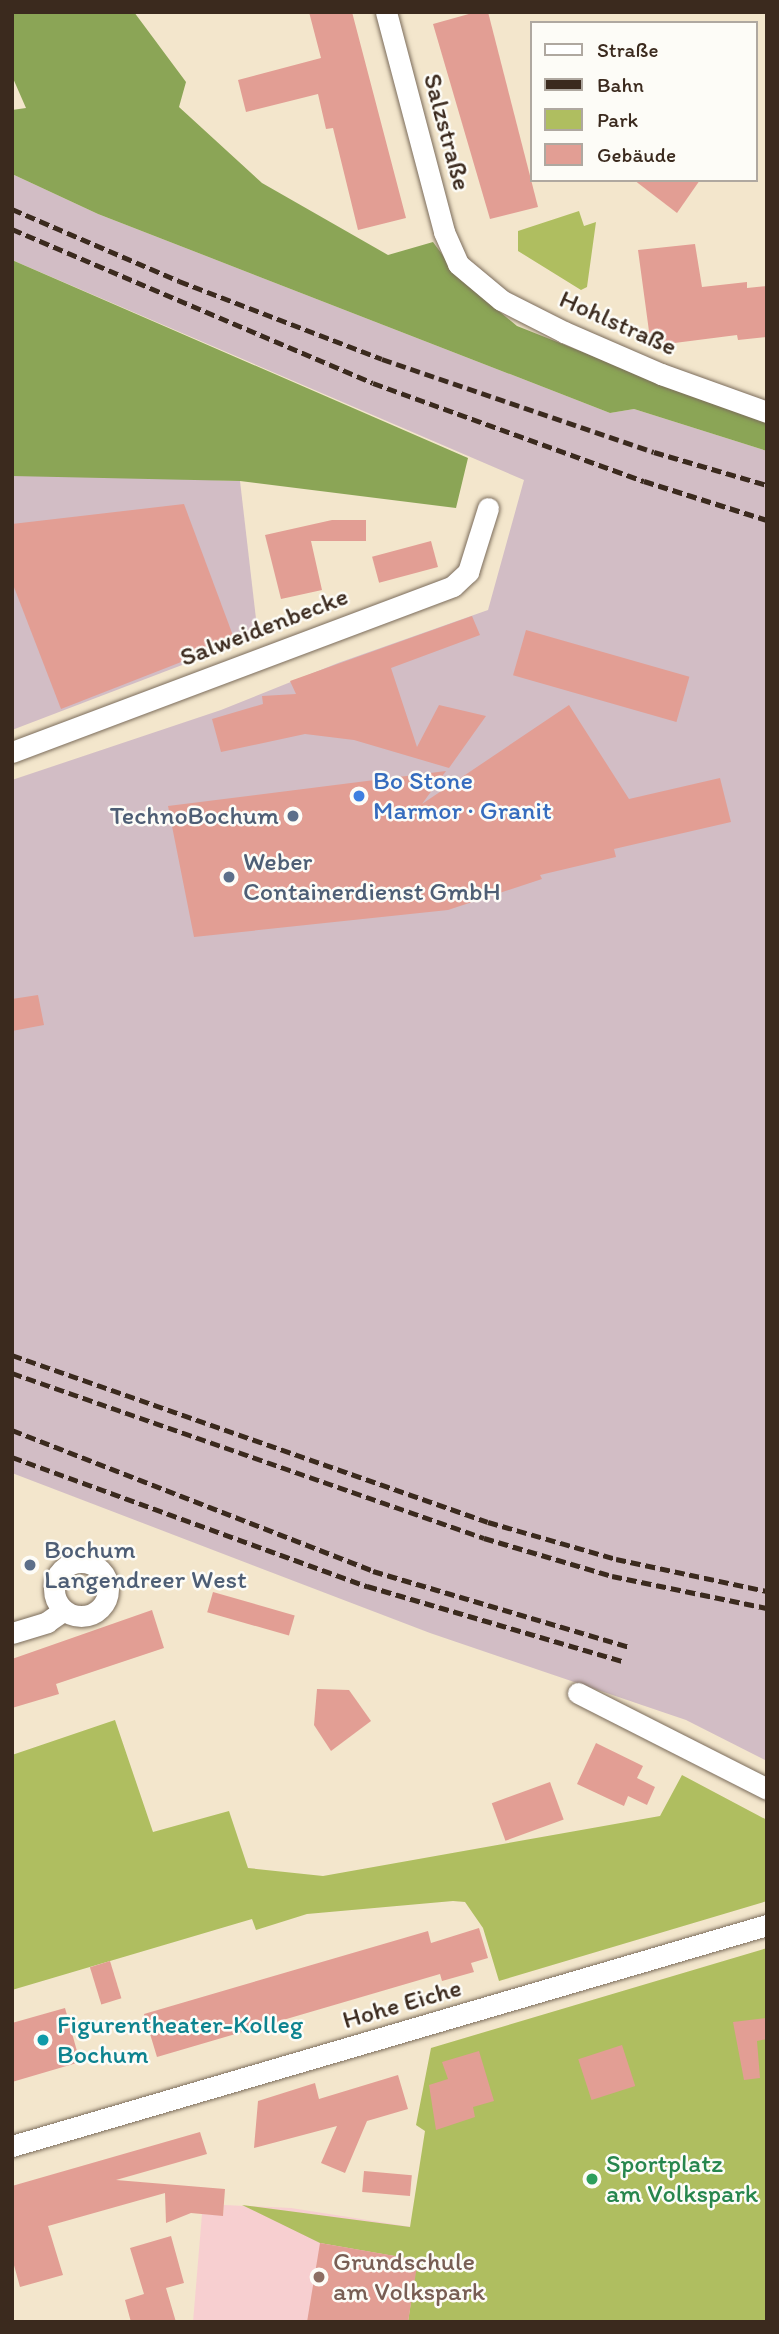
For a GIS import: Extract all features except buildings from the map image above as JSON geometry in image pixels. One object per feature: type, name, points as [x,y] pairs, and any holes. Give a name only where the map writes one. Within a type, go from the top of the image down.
[{"type":"street","name":"Salzstraße","points":[[386,12],[444,232],[458,264]]},
{"type":"street","name":"Hohlstraße","points":[[458,264],[501,300],[564,332],[661,374],[767,412]]},
{"type":"street","name":"Salweidenbecke","points":[[12,752],[453,586],[468,572],[488,508]]},
{"type":"street","points":[[12,1633],[47,1622],[63,1611]]},
{"type":"street","points":[[578,1693],[767,1789]]},
{"type":"street","name":"Hohe Eiche","points":[[12,2147],[767,1926]]},
{"type":"shaded area","points":[[12,174],[98,214],[610,413],[634,409],[767,451],[767,1761],[686,1720],[430,1633],[12,1473],[12,780],[221,710],[338,663],[488,610],[524,480],[12,260]]},
{"type":"shaded area","points":[[41,474],[240,481],[258,636],[12,730],[12,476]]},
{"type":"shaded area","name":"Grundschule am Volkspark","points":[[224,2205],[291,2208],[437,2231],[445,2322],[193,2322],[202,2214],[223,2215]]},
{"type":"green space","points":[[12,12],[134,12],[186,82],[179,107],[262,183],[388,255],[433,242],[461,280],[517,326],[633,372],[767,415],[767,451],[634,409],[610,413],[98,214],[12,174],[12,110],[26,108],[12,76]]},
{"type":"green space","points":[[579,211],[584,226],[596,222],[587,287],[581,290],[518,251],[518,231]]},
{"type":"green space","points":[[12,260],[468,458],[456,508],[240,481],[12,476]]},
{"type":"green space","points":[[115,1720],[153,1832],[229,1811],[248,1868],[323,1876],[660,1816],[682,1775],[767,1820],[767,1901],[499,1981],[483,1928],[465,1902],[453,1901],[307,1914],[256,1930],[252,1919],[12,1990],[12,1755]]},
{"type":"green space","name":"Sportplatz am Volkspark","points":[[767,1948],[767,2322],[408,2322],[417,2260],[320,2243],[242,2205],[410,2227],[425,2131],[416,2125],[431,2048]]},
{"type":"railway","points":[[12,209],[179,281],[382,359],[654,452],[767,485]]},
{"type":"railway","points":[[12,229],[373,383],[644,481],[767,520]]},
{"type":"railway","points":[[12,1355],[488,1522],[616,1559],[767,1591]]},
{"type":"railway","points":[[12,1373],[484,1538],[612,1576],[767,1608]]},
{"type":"railway","points":[[12,1430],[373,1571],[629,1647]]},
{"type":"railway","points":[[12,1457],[367,1586],[625,1662]]},
{"type":"place","name":"Bo Stone Marmor · Granit","points":[[359,796]]},
{"type":"place","name":"TechnoBochum","points":[[293,816]]},
{"type":"place","name":"Weber Containerdienst GmbH","points":[[229,877]]},
{"type":"place","name":"Bochum Langendreer West","points":[[30,1565]]},
{"type":"place","name":"Figurentheater-Kolleg Bochum","points":[[43,2040]]},
{"type":"place","name":"Sportplatz am Volkspark","points":[[592,2179]]},
{"type":"place","name":"Grundschule am Volkspark","points":[[319,2277]]}]
